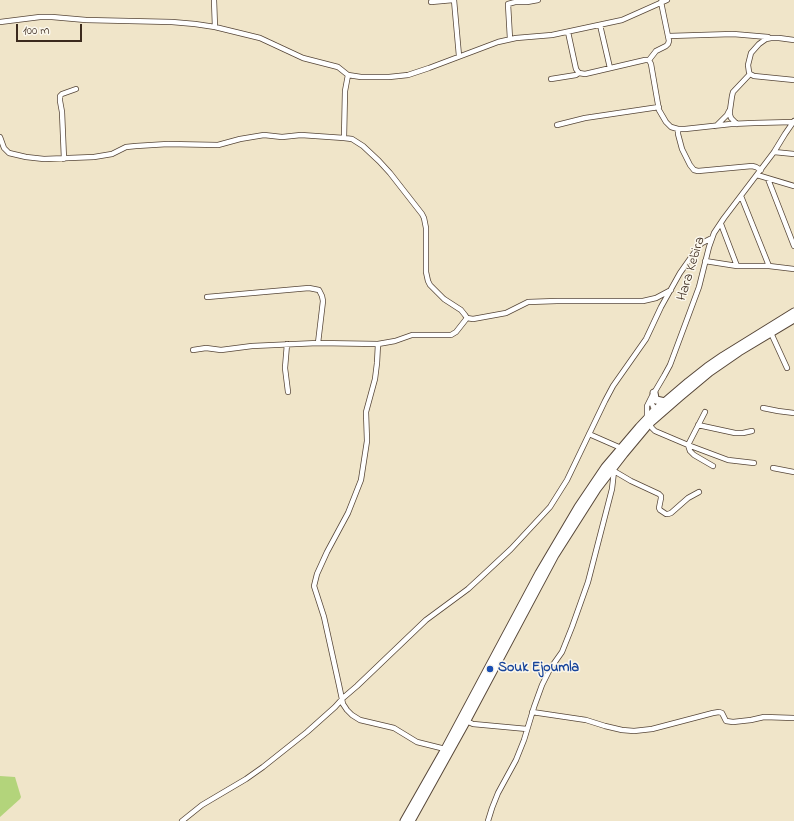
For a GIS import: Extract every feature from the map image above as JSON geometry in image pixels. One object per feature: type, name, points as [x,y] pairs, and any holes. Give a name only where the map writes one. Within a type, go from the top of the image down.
[{"type":"main road","points":[[656,413],[665,402],[738,346],[794,312]]},
{"type":"main road","points":[[610,469],[621,448],[656,413],[708,369],[794,319]]},
{"type":"main road","points":[[654,393],[656,400],[665,402]]},
{"type":"main road","points":[[404,821],[423,794],[578,507],[648,421]]},
{"type":"main road","points":[[412,821],[444,749],[463,720]]},
{"type":"street","points":[[214,0],[215,28]]},
{"type":"street","points":[[432,2],[453,0],[459,56]]},
{"type":"street","points":[[510,39],[508,2],[527,2],[538,0]]},
{"type":"street","points":[[0,22],[62,17],[86,20],[195,24],[260,38],[303,58],[338,67],[348,74],[361,77],[389,77],[408,75],[510,39],[552,35],[622,20],[667,0]]},
{"type":"street","points":[[551,79],[580,73],[585,74],[649,60],[656,51],[668,44],[669,36],[661,2]]},
{"type":"street","points":[[600,25],[610,68]]},
{"type":"street","points":[[568,32],[576,69],[580,73]]},
{"type":"street","points":[[669,36],[733,34],[794,40]]},
{"type":"street","points":[[750,74],[748,65],[751,53],[759,44],[766,39],[771,38]]},
{"type":"street","points":[[649,60],[659,110],[666,122],[671,127],[686,129],[754,122],[794,122]]},
{"type":"street","points":[[344,138],[345,91],[348,74]]},
{"type":"street","points":[[750,74],[754,76],[794,80]]},
{"type":"street","points":[[737,124],[730,115],[733,92],[750,74]]},
{"type":"street","points":[[64,159],[60,96],[76,89]]},
{"type":"street","points":[[556,125],[585,118],[659,107]]},
{"type":"street","points":[[716,126],[730,110]]},
{"type":"street","name":"Hara Kebira","points":[[648,421],[647,406],[673,357],[695,299],[714,233],[774,152],[794,122]]},
{"type":"street","points":[[678,129],[682,149],[694,170],[752,166],[761,170]]},
{"type":"street","points":[[0,137],[4,148],[9,153],[44,159],[94,157],[112,154],[126,147],[136,146],[168,144],[218,145],[240,139],[264,136],[282,137],[301,135],[344,138],[356,141],[367,149],[390,173],[417,207],[424,218],[426,228],[426,272],[428,281],[444,299],[461,310],[467,318],[473,319],[506,313],[523,304],[535,301],[643,301],[656,298],[671,290]]},
{"type":"street","points":[[774,152],[794,154]]},
{"type":"street","points":[[756,175],[794,186]]},
{"type":"street","points":[[768,179],[794,246]]},
{"type":"street","points":[[741,196],[769,266]]},
{"type":"street","points":[[720,224],[737,266]]},
{"type":"street","points":[[182,821],[202,805],[246,779],[296,741],[336,706],[426,620],[468,589],[511,549],[533,526],[560,493],[613,386],[646,339],[661,307],[680,273],[702,243],[712,238]]},
{"type":"street","points":[[705,261],[737,266],[769,266],[794,269]]},
{"type":"street","points":[[207,296],[309,288],[319,290],[323,301],[318,343]]},
{"type":"street","points":[[193,350],[206,348],[221,350],[287,344],[378,344],[395,341],[412,335],[451,335],[456,332],[467,318]]},
{"type":"street","points":[[771,333],[787,368]]},
{"type":"street","points":[[287,344],[285,368],[288,392]]},
{"type":"street","points":[[378,344],[375,378],[366,412],[367,440],[361,480],[348,513],[317,574],[314,586],[326,624],[345,707],[352,715],[360,720],[394,728],[417,742],[444,749]]},
{"type":"street","points":[[654,393],[652,404],[656,413]]},
{"type":"street","points":[[763,408],[794,414]]},
{"type":"street","points":[[705,412],[688,445],[690,451],[694,455],[713,466]]},
{"type":"street","points":[[648,421],[652,428],[656,431],[688,445],[728,460],[754,463]]},
{"type":"street","points":[[698,424],[735,433],[752,431]]},
{"type":"street","points":[[589,434],[621,448]]},
{"type":"street","points":[[773,468],[794,472]]},
{"type":"street","points":[[610,469],[659,494],[661,498],[659,508],[666,514],[671,513],[688,498],[699,492]]},
{"type":"street","points":[[488,821],[498,793],[516,760],[524,740],[542,685],[550,669],[562,652],[588,582],[612,489],[610,469]]},
{"type":"street","points":[[336,706],[345,707]]},
{"type":"street","points":[[532,712],[586,720],[611,728],[634,731],[652,729],[719,712],[722,713],[726,721],[732,722],[751,720],[764,716],[794,718]]},
{"type":"street","points":[[463,720],[473,724],[527,729]]},
{"type":"green space","points":[[0,776],[15,777],[21,797],[0,817]]},
{"type":"place","name":"Souk Ejoumla","points":[[490,669]]}]
